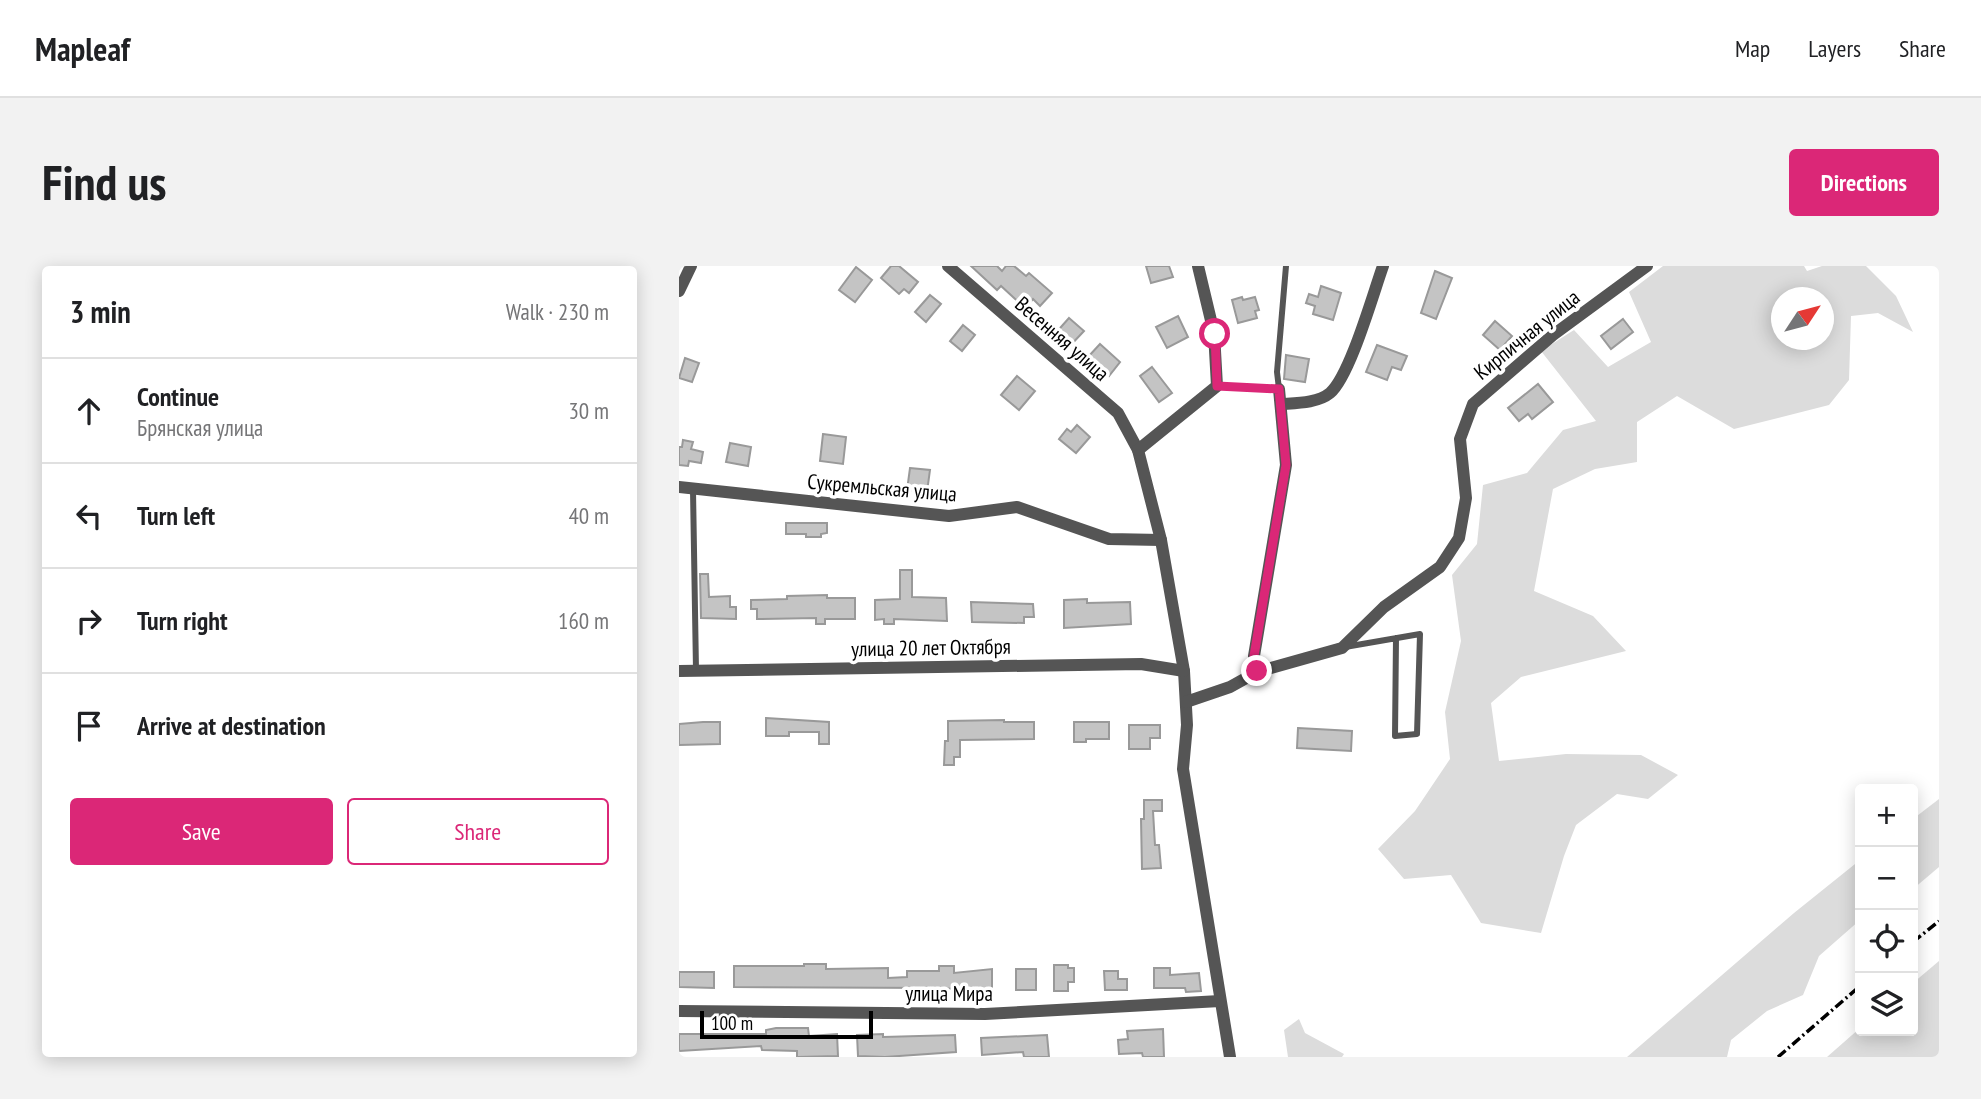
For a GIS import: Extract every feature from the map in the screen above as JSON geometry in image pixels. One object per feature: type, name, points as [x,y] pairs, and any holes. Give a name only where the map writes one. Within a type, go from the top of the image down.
[{"type":"street","points":[[679,291],[691,266]]},
{"type":"street","name":"Весенняя улица","points":[[949,266],[1118,413],[1138,450],[1161,540],[1184,671],[1187,725],[1183,769],[1230,1057]]},
{"type":"street","points":[[1138,450],[1217,386],[1215,334],[1198,266]]},
{"type":"street","points":[[1282,404],[1305,402],[1328,395],[1343,378],[1383,266]]},
{"type":"street","name":"Кирпичная улица","points":[[1186,702],[1230,687],[1257,671],[1342,648],[1384,607],[1440,567],[1459,538],[1466,498],[1461,439],[1473,404],[1553,335],[1647,266]]},
{"type":"street","points":[[1257,671],[1254,656],[1286,465],[1279,389]]},
{"type":"street","name":"Сукремльская улица","points":[[679,487],[950,516],[1017,507],[1109,539],[1161,540]]},
{"type":"street","name":"улица 20 лет Октября","points":[[679,671],[1141,664],[1184,671]]},
{"type":"street","name":"улица Мира","points":[[679,1011],[985,1014],[1220,1001]]},
{"type":"lane","points":[[1217,386],[1279,389],[1277,372],[1286,266]]},
{"type":"lane","points":[[693,490],[696,671]]},
{"type":"lane","points":[[1342,648],[1396,638],[1420,634],[1417,734],[1395,736],[1396,638]]},
{"type":"shaded area","points":[[1663,266],[1804,266],[1807,271],[1822,266],[1866,266],[1896,296],[1913,332],[1878,313],[1851,316],[1849,380],[1829,405],[1734,429],[1677,396],[1637,422],[1637,462],[1595,469],[1553,489],[1534,591],[1593,616],[1626,651],[1521,677],[1491,703],[1499,761],[1566,754],[1641,755],[1678,775],[1648,799],[1617,794],[1576,825],[1541,933],[1481,923],[1451,875],[1404,879],[1378,849],[1415,811],[1450,759],[1445,712],[1461,641],[1452,575],[1477,544],[1483,485],[1527,473],[1563,430],[1596,421],[1541,351],[1574,330],[1608,367],[1651,342],[1629,292]]},
{"type":"shaded area","points":[[1939,799],[1939,867],[1918,885],[1918,847],[1918,815]]},
{"type":"shaded area","points":[[1855,864],[1855,924],[1819,956],[1803,995],[1767,1011],[1731,1040],[1727,1057],[1627,1057]]},
{"type":"shaded area","points":[[1939,961],[1939,1057],[1827,1057],[1855,1032],[1855,1036],[1918,1036],[1918,979]]},
{"type":"shaded area","points":[[1299,1019],[1305,1033],[1344,1054],[1342,1057],[1288,1057],[1284,1030]]},
{"type":"building","points":[[891,266],[899,266],[918,282],[909,293],[904,289],[899,294],[881,278]]},
{"type":"building","points":[[971,266],[997,266],[1002,271],[1006,266],[1014,266],[1026,276],[1029,273],[1052,293],[1040,306],[1033,299],[1025,308],[1001,286],[997,290]]},
{"type":"building","points":[[1146,266],[1169,266],[1173,277],[1151,283]]},
{"type":"building","points":[[856,267],[872,280],[855,302],[839,290]]},
{"type":"building","points":[[1435,271],[1452,278],[1436,319],[1421,313]]},
{"type":"building","points":[[1321,286],[1341,293],[1333,320],[1313,314],[1315,306],[1306,303],[1309,294],[1318,297]]},
{"type":"building","points":[[930,295],[941,304],[926,322],[915,312]]},
{"type":"building","points":[[1242,297],[1243,300],[1255,297],[1259,310],[1255,311],[1257,318],[1238,323],[1232,300]]},
{"type":"building","points":[[1178,316],[1188,337],[1167,348],[1156,327]]},
{"type":"building","points":[[1069,318],[1084,331],[1067,349],[1053,336]]},
{"type":"building","points":[[1623,319],[1633,332],[1611,349],[1601,336]]},
{"type":"building","points":[[1495,321],[1512,336],[1500,350],[1483,335]]},
{"type":"building","points":[[963,325],[975,335],[962,351],[950,341]]},
{"type":"building","points":[[1100,344],[1120,362],[1109,376],[1088,357]]},
{"type":"building","points":[[1377,345],[1407,356],[1401,370],[1392,367],[1387,380],[1366,372]]},
{"type":"building","points":[[1286,355],[1309,359],[1305,382],[1284,379]]},
{"type":"building","points":[[685,358],[699,363],[692,382],[679,378]]},
{"type":"building","points":[[1152,367],[1172,393],[1159,402],[1140,376]]},
{"type":"building","points":[[1017,376],[1035,391],[1019,410],[1001,395]]},
{"type":"building","points":[[1538,384],[1553,402],[1532,419],[1528,414],[1519,421],[1508,408]]},
{"type":"building","points":[[1077,425],[1090,437],[1076,453],[1059,439],[1067,429],[1071,432]]},
{"type":"building","points":[[823,434],[846,437],[843,464],[820,461]]},
{"type":"building","points":[[683,440],[693,442],[691,449],[703,452],[701,463],[689,461],[688,466],[679,465],[679,447],[682,447]]},
{"type":"building","points":[[730,443],[751,447],[748,466],[726,462]]},
{"type":"building","points":[[910,468],[930,470],[927,492],[907,490]]},
{"type":"building","points":[[786,523],[827,523],[827,533],[821,534],[821,537],[786,534]]},
{"type":"building","points":[[900,570],[912,570],[912,597],[946,598],[947,621],[894,619],[894,624],[884,624],[884,619],[875,620],[875,600],[900,599]]},
{"type":"building","points":[[700,574],[708,574],[709,597],[730,596],[730,607],[736,607],[736,619],[701,618]]},
{"type":"building","points":[[827,595],[827,598],[855,598],[855,619],[825,619],[825,624],[816,624],[816,618],[757,619],[757,609],[751,609],[751,600]]},
{"type":"building","points":[[1087,599],[1087,603],[1130,602],[1131,624],[1064,628],[1064,600]]},
{"type":"building","points":[[971,602],[1033,604],[1034,617],[1024,617],[1024,623],[972,622]]},
{"type":"building","points":[[766,718],[829,722],[829,744],[819,744],[819,732],[789,732],[789,736],[766,736]]},
{"type":"building","points":[[948,721],[1034,722],[1034,739],[960,740],[960,757],[954,757],[954,765],[944,765]]},
{"type":"building","points":[[720,722],[720,744],[679,745],[679,724]]},
{"type":"building","points":[[1074,722],[1109,722],[1109,739],[1074,742]]},
{"type":"building","points":[[1129,725],[1160,725],[1160,738],[1150,738],[1150,749],[1129,749]]},
{"type":"building","points":[[1298,728],[1352,731],[1351,751],[1297,748]]},
{"type":"building","points":[[1144,800],[1162,800],[1162,811],[1153,811],[1155,845],[1159,845],[1161,868],[1142,869],[1141,819],[1144,819]]},
{"type":"building","points":[[826,964],[826,969],[888,968],[888,978],[907,977],[907,971],[939,971],[939,966],[954,966],[954,973],[992,969],[992,991],[939,988],[734,987],[734,966]]},
{"type":"building","points":[[1054,965],[1074,968],[1074,982],[1068,982],[1068,991],[1054,991]]},
{"type":"building","points":[[1154,968],[1170,968],[1170,975],[1199,973],[1201,991],[1154,988]]},
{"type":"building","points":[[1016,969],[1036,969],[1036,990],[1016,990]]},
{"type":"building","points":[[1104,971],[1118,971],[1118,979],[1127,979],[1127,990],[1105,990]]},
{"type":"building","points":[[679,972],[714,972],[714,988],[679,987]]},
{"type":"building","points":[[808,1028],[809,1036],[837,1034],[838,1056],[797,1057],[797,1051],[762,1050],[761,1046],[679,1051],[679,1034],[766,1034],[766,1030]]},
{"type":"building","points":[[1163,1029],[1164,1057],[1143,1057],[1142,1053],[1119,1054],[1118,1040],[1128,1039],[1127,1031]]},
{"type":"building","points":[[883,1034],[883,1037],[955,1035],[956,1052],[885,1057],[858,1056],[857,1035]]},
{"type":"building","points":[[1047,1035],[1049,1057],[1024,1057],[1023,1052],[982,1055],[981,1038]]},
{"type":"railway","points":[[1918,938],[1939,921]]},
{"type":"railway","points":[[1778,1057],[1855,990]]},
{"type":"route","points":[[1215,334],[1217,386],[1279,389],[1282,404],[1286,465],[1254,656],[1257,671]]}]
